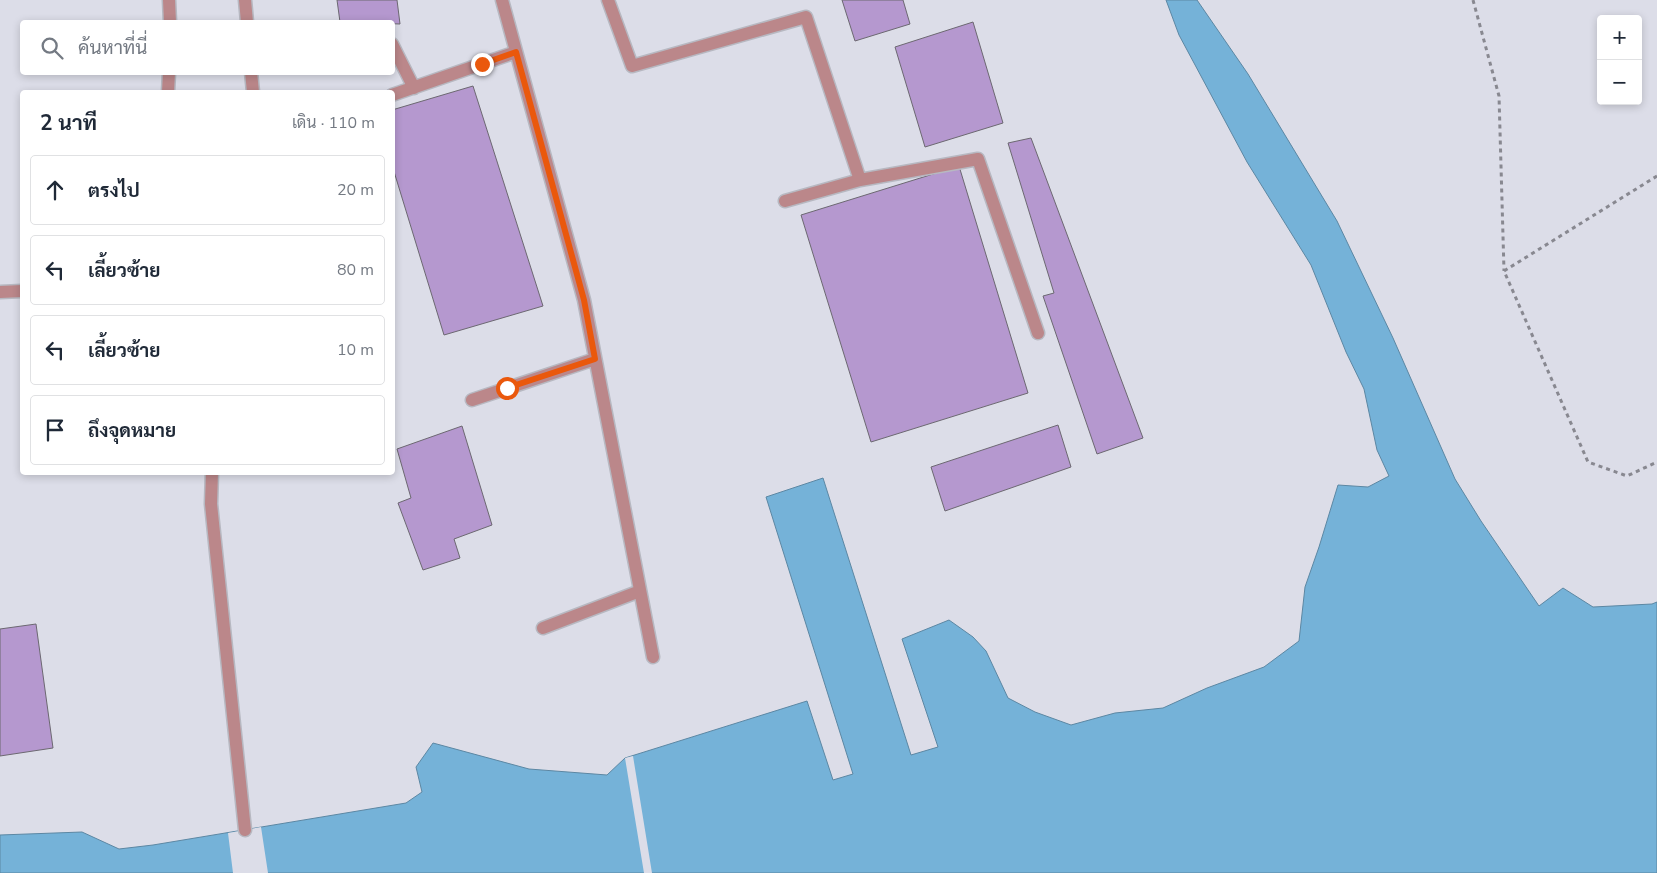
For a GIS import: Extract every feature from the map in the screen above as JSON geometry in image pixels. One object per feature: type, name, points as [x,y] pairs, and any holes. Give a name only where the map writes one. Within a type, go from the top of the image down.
[{"type":"lane","points":[[169,0],[170,20]]},
{"type":"lane","points":[[244,0],[246,20]]},
{"type":"lane","points":[[502,0],[584,300],[653,657]]},
{"type":"lane","points":[[608,0],[632,66],[806,17],[860,180]]},
{"type":"lane","points":[[395,50],[414,88]]},
{"type":"lane","points":[[395,95],[516,52]]},
{"type":"lane","points":[[168,90],[169,75]]},
{"type":"lane","points":[[251,75],[253,90]]},
{"type":"lane","points":[[785,201],[860,180],[978,159],[1038,333]]},
{"type":"lane","points":[[0,292],[20,291]]},
{"type":"lane","points":[[472,400],[595,359]]},
{"type":"lane","points":[[212,475],[212,504],[245,830]]},
{"type":"lane","points":[[543,628],[640,591]]},
{"type":"path","points":[[1473,0],[1499,96],[1504,271],[1588,462],[1626,476],[1657,462]]},
{"type":"path","points":[[1504,271],[1657,176]]},
{"type":"water","points":[[1166,0],[1197,0],[1248,74],[1337,221],[1393,338],[1455,479],[1539,606],[1563,588],[1593,607],[1652,604],[1657,602],[1657,873],[0,873],[0,835],[82,832],[119,849],[406,803],[422,792],[416,767],[433,743],[529,769],[607,775],[625,758],[807,701],[833,780],[853,774],[766,497],[823,478],[911,755],[938,747],[902,639],[949,620],[973,637],[986,651],[1008,698],[1035,712],[1071,725],[1115,713],[1163,708],[1207,688],[1264,667],[1299,641],[1305,587],[1338,485],[1368,487],[1389,476],[1377,450],[1364,389],[1346,352],[1311,265],[1247,162],[1179,35]]},
{"type":"pier","points":[[633,756],[652,873],[644,873],[625,758]]},
{"type":"pier","points":[[261,827],[268,873],[233,873],[228,833]]},
{"type":"building","points":[[337,0],[397,0],[400,24],[395,24],[395,20],[340,20]]},
{"type":"building","points":[[842,0],[903,0],[910,24],[855,41]]},
{"type":"building","points":[[973,22],[1003,123],[925,147],[895,47]]},
{"type":"building","points":[[473,86],[543,306],[444,335],[395,175],[395,109]]},
{"type":"building","points":[[1031,138],[1143,438],[1097,454],[1043,296],[1054,293],[1008,143]]},
{"type":"building","points":[[959,166],[1028,393],[871,442],[801,215]]},
{"type":"building","points":[[1058,425],[1071,467],[945,511],[931,467]]},
{"type":"building","points":[[462,426],[492,525],[454,539],[460,558],[423,570],[398,503],[411,498],[397,449]]},
{"type":"building","points":[[36,624],[53,748],[0,756],[0,629]]},
{"type":"route","points":[[482,64],[516,52],[584,300],[595,359],[507,388]]}]
